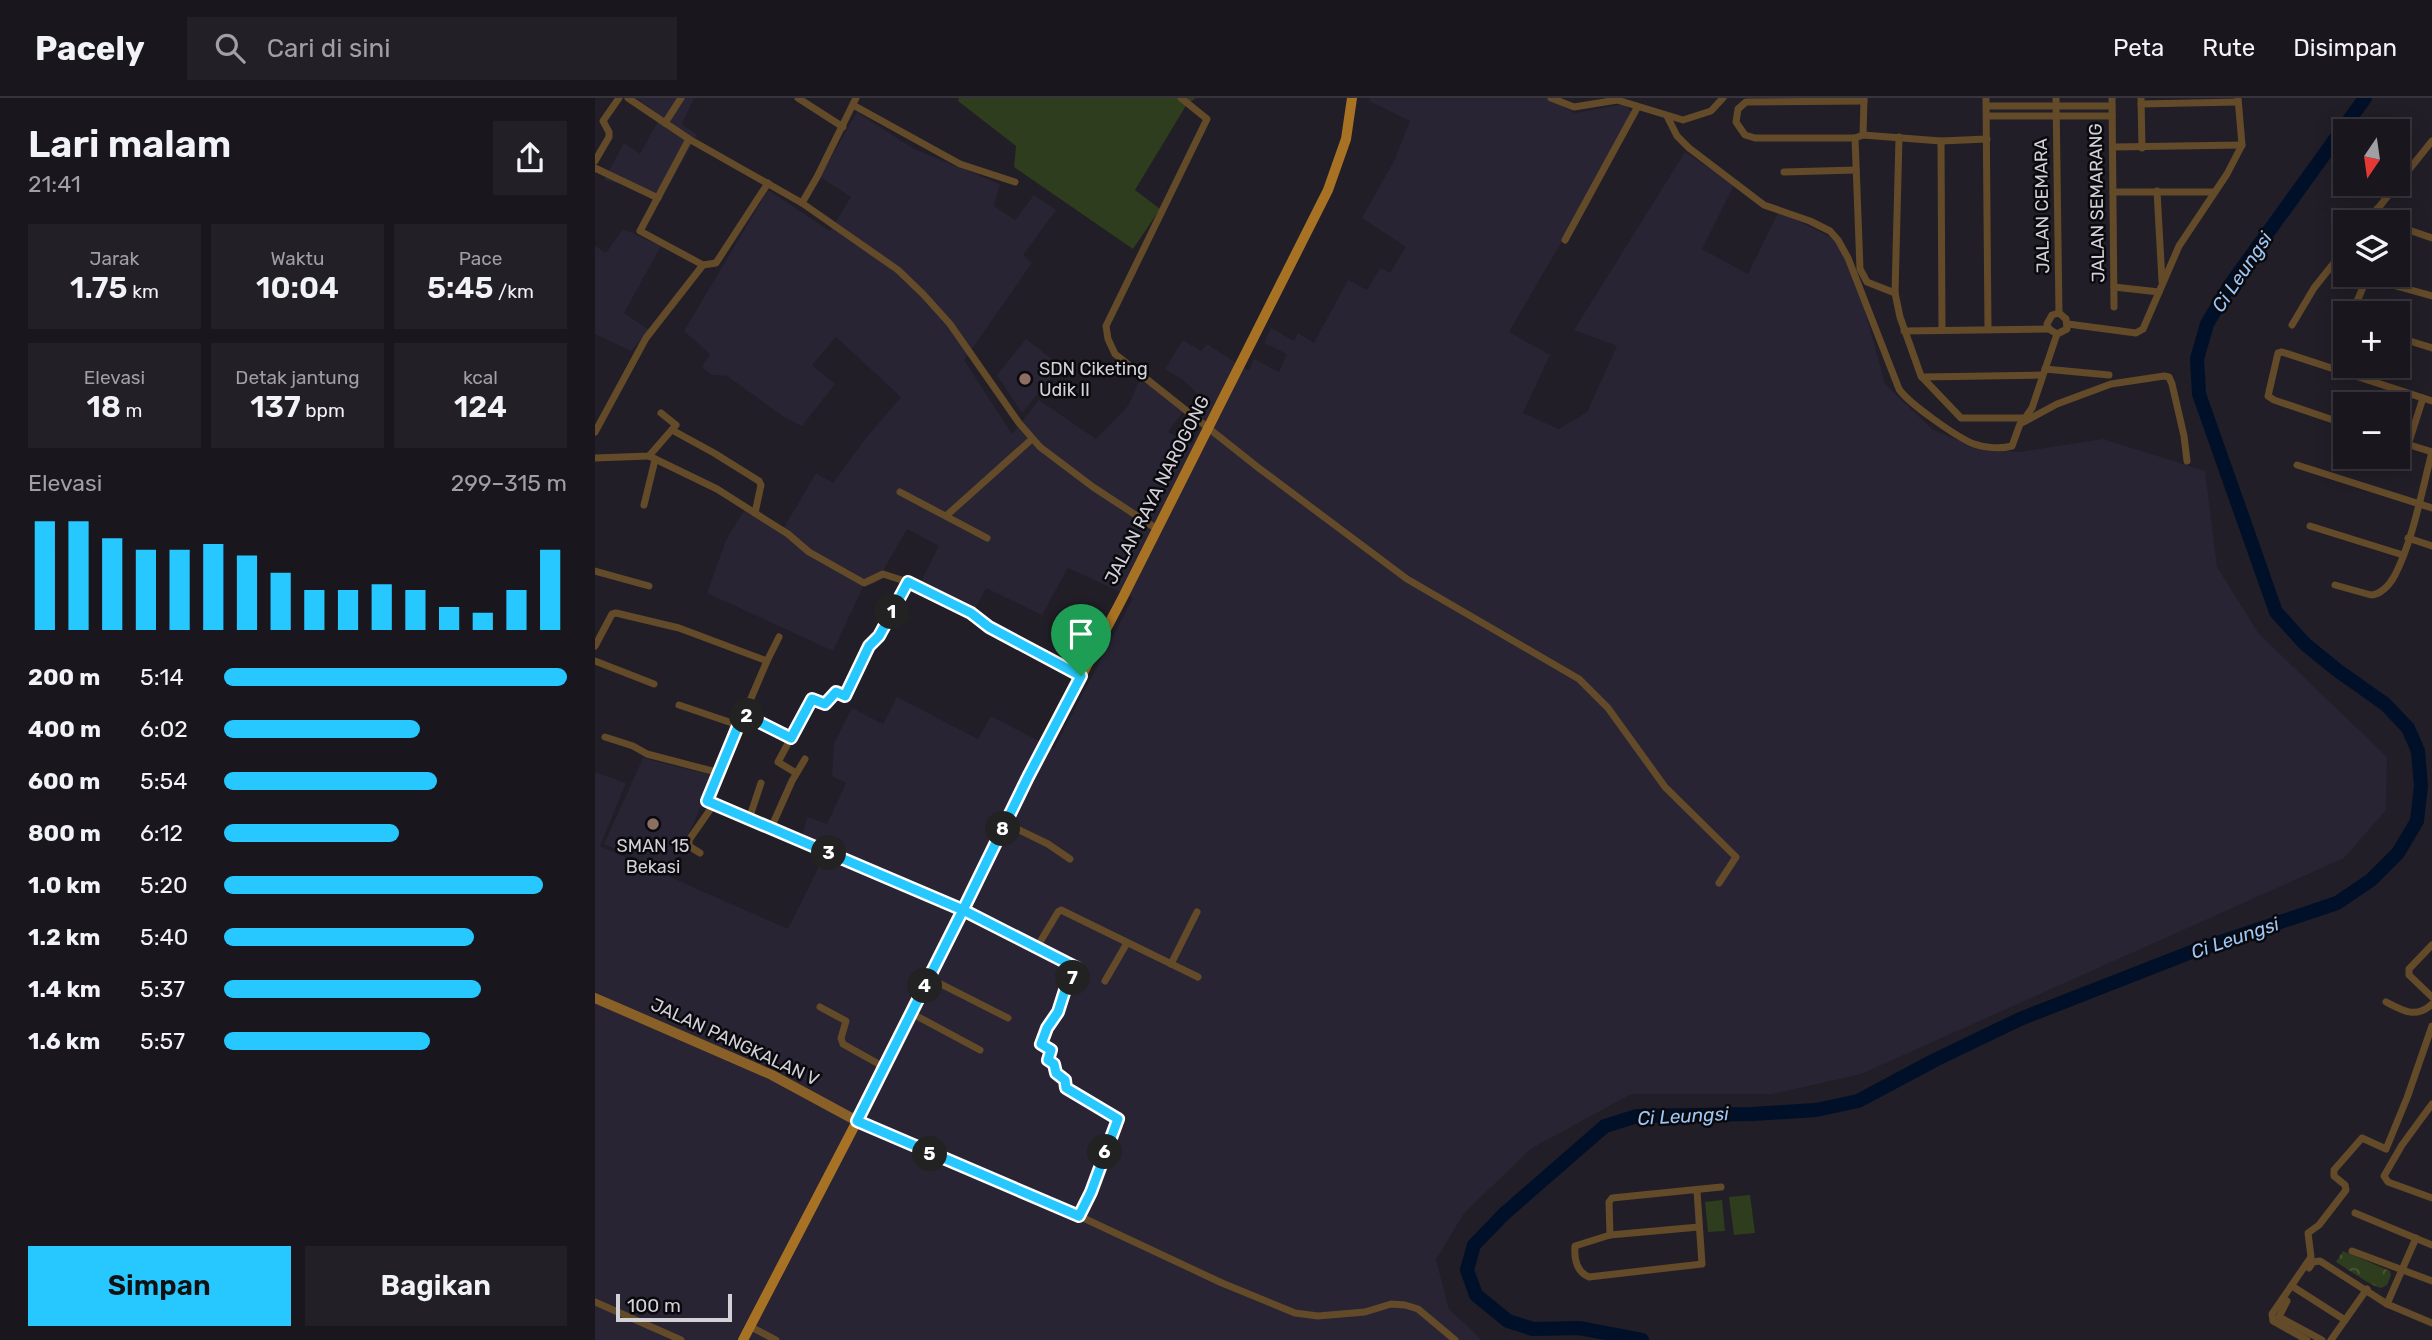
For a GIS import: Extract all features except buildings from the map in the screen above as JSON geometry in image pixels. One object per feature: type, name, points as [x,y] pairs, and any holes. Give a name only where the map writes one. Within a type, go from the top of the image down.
[{"type":"main road","name":"JALAN RAYA NAROGONG","points":[[743,1340],[857,1121],[1005,823],[1328,190],[1346,139],[1352,98]]},
{"type":"street","points":[[595,162],[609,137],[603,121],[619,98]]},
{"type":"street","points":[[628,98],[689,139],[802,203],[898,270],[950,324],[1032,439],[1093,486],[1157,529]]},
{"type":"street","points":[[665,124],[681,98]]},
{"type":"street","points":[[798,98],[843,127]]},
{"type":"street","points":[[1181,98],[1207,119],[1106,326],[1115,354],[1207,429],[1407,579],[1579,679],[1608,708],[1665,787],[1736,857],[1719,883]]},
{"type":"street","points":[[1551,98],[1574,107],[1617,100],[1637,108],[1686,120],[1711,111],[1723,98]]},
{"type":"street","points":[[1895,293],[1867,282],[1860,269],[1856,170],[1859,137],[1864,100],[1746,102],[1738,109],[1736,122],[1745,135],[1755,138],[1859,137],[1899,137],[1941,141],[1987,139]]},
{"type":"street","points":[[2068,324],[2139,333],[2143,329],[2179,246],[2227,174],[2242,145],[2238,100],[2141,101],[2142,148]]},
{"type":"street","points":[[802,203],[854,101],[960,164],[1015,182]]},
{"type":"street","points":[[1988,329],[1986,102],[2112,102]]},
{"type":"street","name":"JALAN CEMARA","points":[[2056,102],[2059,313]]},
{"type":"street","name":"JALAN SEMARANG","points":[[2112,102],[2115,307]]},
{"type":"street","points":[[1565,240],[1637,108]]},
{"type":"street","points":[[1667,116],[1677,136],[1689,148],[1760,202],[1822,226],[1838,240],[1899,389],[1911,402],[1957,434],[1977,445],[2008,448],[2014,444],[2020,424],[2057,404],[2111,384],[2167,376],[2178,410],[2187,461]]},
{"type":"street","points":[[1987,116],[2112,116]]},
{"type":"street","points":[[1899,137],[1895,293],[1904,331],[1922,377],[1961,418],[2021,419],[2030,414],[2057,334],[2067,329],[2066,319],[2059,313],[2052,315],[2049,329]]},
{"type":"street","points":[[689,139],[640,231],[703,265],[716,263],[768,183]]},
{"type":"street","points":[[1941,141],[1942,329]]},
{"type":"street","points":[[2377,209],[2432,141]]},
{"type":"street","points":[[2114,147],[2242,145]]},
{"type":"street","points":[[595,168],[657,198]]},
{"type":"street","points":[[1784,173],[1856,170]]},
{"type":"street","points":[[2157,191],[2160,288]]},
{"type":"street","points":[[2113,192],[2214,192]]},
{"type":"street","points":[[2410,230],[2432,238]]},
{"type":"street","points":[[2292,325],[2308,296],[2333,264]]},
{"type":"street","points":[[595,432],[646,338],[703,265]]},
{"type":"street","points":[[2357,301],[2367,278],[2432,296]]},
{"type":"street","points":[[2114,287],[2160,288]]},
{"type":"street","points":[[1904,331],[2049,329],[2057,334]]},
{"type":"street","points":[[2410,341],[2432,348]]},
{"type":"street","points":[[2333,420],[2268,396],[2279,353],[2404,392]]},
{"type":"street","points":[[1922,377],[2044,372],[2109,375]]},
{"type":"street","points":[[2410,394],[2432,401]]},
{"type":"street","points":[[2410,439],[2423,398]]},
{"type":"street","points":[[644,505],[652,458],[677,425],[661,413]]},
{"type":"street","points":[[672,430],[759,481],[761,485],[755,513]]},
{"type":"street","points":[[946,516],[1032,439]]},
{"type":"street","points":[[2335,585],[2377,594],[2392,580],[2403,555],[2432,452],[2410,446]]},
{"type":"street","points":[[595,464],[595,458],[652,458],[708,484],[788,534],[810,552],[864,583],[883,574],[908,582],[971,613],[989,627],[1018,638],[1081,676]]},
{"type":"street","points":[[2297,465],[2432,508]]},
{"type":"street","points":[[900,492],[987,538]]},
{"type":"street","points":[[2310,526],[2403,555]]},
{"type":"street","points":[[2408,538],[2432,546]]},
{"type":"street","points":[[595,571],[649,586]]},
{"type":"street","points":[[796,773],[778,762],[812,699],[825,704],[836,692],[845,696],[869,646],[879,636],[908,582]]},
{"type":"street","points":[[595,646],[612,614],[616,613],[678,628],[767,661]]},
{"type":"street","points":[[700,853],[689,846],[689,840],[710,802],[743,714],[779,637]]},
{"type":"street","points":[[595,661],[654,684]]},
{"type":"street","points":[[679,705],[739,725]]},
{"type":"street","points":[[743,714],[791,738]]},
{"type":"street","points":[[605,737],[633,746],[646,754],[720,773]]},
{"type":"street","points":[[771,828],[805,759]]},
{"type":"street","points":[[749,819],[761,783]]},
{"type":"street","points":[[710,802],[963,910],[1077,968],[1041,1044],[1051,1050],[1048,1060],[1054,1064],[1056,1073],[1065,1080],[1066,1088],[1118,1118],[1091,1192],[1079,1216]]},
{"type":"street","points":[[1005,823],[1048,844],[1070,859]]},
{"type":"street","points":[[1037,947],[1061,910],[1198,977]]},
{"type":"street","points":[[1171,964],[1197,912]]},
{"type":"street","points":[[1105,981],[1127,943]]},
{"type":"street","points":[[2432,945],[2409,969],[2409,975],[2432,997]]},
{"type":"street","points":[[929,978],[1008,1018]]},
{"type":"street","name":"JALAN PANGKALAN V","points":[[595,998],[772,1075],[857,1121]]},
{"type":"street","points":[[2386,1002],[2403,1012],[2417,1013],[2425,1011],[2432,1004]]},
{"type":"street","points":[[820,1007],[846,1021],[841,1038],[843,1044],[884,1067]]},
{"type":"street","points":[[911,1013],[979,1050]]},
{"type":"street","points":[[2307,1340],[2273,1321],[2272,1314],[2311,1257],[2308,1233],[2319,1225],[2346,1190],[2345,1185],[2334,1176],[2334,1170],[2362,1138],[2386,1149],[2432,1026]]},
{"type":"street","points":[[2432,1104],[2402,1145],[2384,1176],[2388,1182],[2432,1198]]},
{"type":"street","points":[[857,1121],[1079,1216],[1222,1283],[1295,1312],[1318,1316],[1365,1312],[1391,1304],[1405,1305],[1418,1309],[1455,1340]]},
{"type":"street","points":[[1610,1235],[1609,1202],[1612,1198],[1721,1187]]},
{"type":"street","points":[[1697,1191],[1703,1261],[1701,1265],[1589,1277],[1579,1269],[1575,1246],[1610,1235],[1699,1227]]},
{"type":"street","points":[[2355,1213],[2432,1245]]},
{"type":"street","points":[[2387,1304],[2416,1238]]},
{"type":"street","points":[[2352,1251],[2432,1281]]},
{"type":"street","points":[[2322,1340],[2279,1317],[2313,1262],[2320,1261],[2387,1304],[2432,1323]]},
{"type":"street","points":[[2295,1288],[2345,1320]]},
{"type":"street","points":[[2331,1340],[2367,1289]]},
{"type":"street","points":[[595,1302],[681,1340]]},
{"type":"street","points":[[751,1327],[776,1340]]},
{"type":"shaded area","points":[[636,98],[694,98],[682,124],[697,135],[661,200],[629,186],[604,180],[624,143],[640,154],[661,116]]},
{"type":"shaded area","points":[[1370,98],[1548,98],[1575,113],[1624,104],[1635,116],[1509,332],[1550,355],[1523,413],[1559,429],[1587,412],[1617,346],[1574,330],[1685,152],[1734,185],[1702,249],[1748,274],[1779,211],[1836,240],[1852,263],[1885,384],[1932,429],[1978,449],[2019,452],[2103,439],[2205,471],[2217,567],[2259,634],[2387,757],[2386,810],[2344,858],[1861,1074],[1772,1094],[1631,1094],[1532,1148],[1464,1213],[1436,1260],[1449,1309],[1482,1340],[595,1340],[595,772],[626,783],[600,846],[788,929],[823,858],[800,847],[807,817],[827,824],[846,783],[832,776],[834,744],[852,708],[883,724],[897,697],[978,739],[991,716],[1054,749],[1133,598],[1068,568],[1042,615],[986,588],[971,617],[917,589],[939,546],[907,529],[876,583],[863,587],[833,651],[707,593],[726,540],[745,509],[782,531],[816,473],[833,483],[901,397],[836,337],[812,365],[835,384],[802,426],[784,417],[727,376],[712,375],[702,367],[710,354],[684,331],[768,190],[830,231],[851,197],[820,177],[857,112],[914,149],[1000,184],[994,206],[1015,220],[1034,195],[1056,210],[1023,255],[1032,263],[964,360],[1012,434],[1039,400],[1096,439],[1128,406],[1141,377],[1184,410],[1168,432],[1191,445],[1202,425],[1191,415],[1202,398],[1183,380],[1165,369],[1183,340],[1201,351],[1207,344],[1249,371],[1254,359],[1279,372],[1287,354],[1264,343],[1271,328],[1294,341],[1298,333],[1314,343],[1348,280],[1367,290],[1380,268],[1390,273],[1406,247],[1362,218],[1395,159],[1410,121],[1369,101]]},
{"type":"shaded area","points":[[623,229],[661,246],[624,313],[649,330],[631,351],[595,334],[595,246],[606,253]]},
{"type":"shaded area","name":"SDN Ciketing Udik II","points":[[1026,339],[1061,366],[1022,413],[997,375]]},
{"type":"shaded area","name":"SMAN 15 Bekasi","points":[[643,758],[711,775],[702,804],[671,874],[604,844]]},
{"type":"green space","points":[[959,98],[1196,98],[1187,104],[1135,190],[1160,209],[1133,249],[1014,167],[1016,146],[958,101]]},
{"type":"green space","points":[[1750,1195],[1755,1233],[1734,1235],[1729,1197]]},
{"type":"green space","points":[[1722,1200],[1725,1231],[1708,1232],[1705,1202]]},
{"type":"green space","points":[[2343,1251],[2390,1271],[2387,1285],[2381,1288],[2376,1286],[2336,1262]]},
{"type":"waterway","name":"Ci Leungsi","points":[[1642,1340],[1579,1328],[1533,1329],[1508,1321],[1476,1295],[1467,1270],[1474,1245],[1504,1214],[1605,1126],[1637,1116],[1816,1110],[1858,1101],[2020,1019],[2194,951],[2337,903],[2371,880],[2398,853],[2417,821],[2421,786],[2418,751],[2408,728],[2385,704],[2305,644],[2276,612],[2199,394],[2197,359],[2207,324],[2230,285],[2365,98]]},
{"type":"place","name":"SDN Ciketing Udik II","points":[[1025,379]]},
{"type":"place","name":"SMAN 15 Bekasi","points":[[653,824]]},
{"type":"route","points":[[1081,676],[963,910],[1077,967],[1077,972],[1065,990],[1058,1012],[1047,1028],[1041,1044],[1051,1050],[1048,1060],[1054,1064],[1056,1073],[1065,1080],[1066,1088],[1118,1119],[1091,1192],[1079,1216],[857,1121],[963,910],[707,801],[743,714],[791,738],[812,699],[825,704],[836,692],[845,696],[869,646],[876,641],[908,582],[971,613],[989,627],[1081,676]]}]
